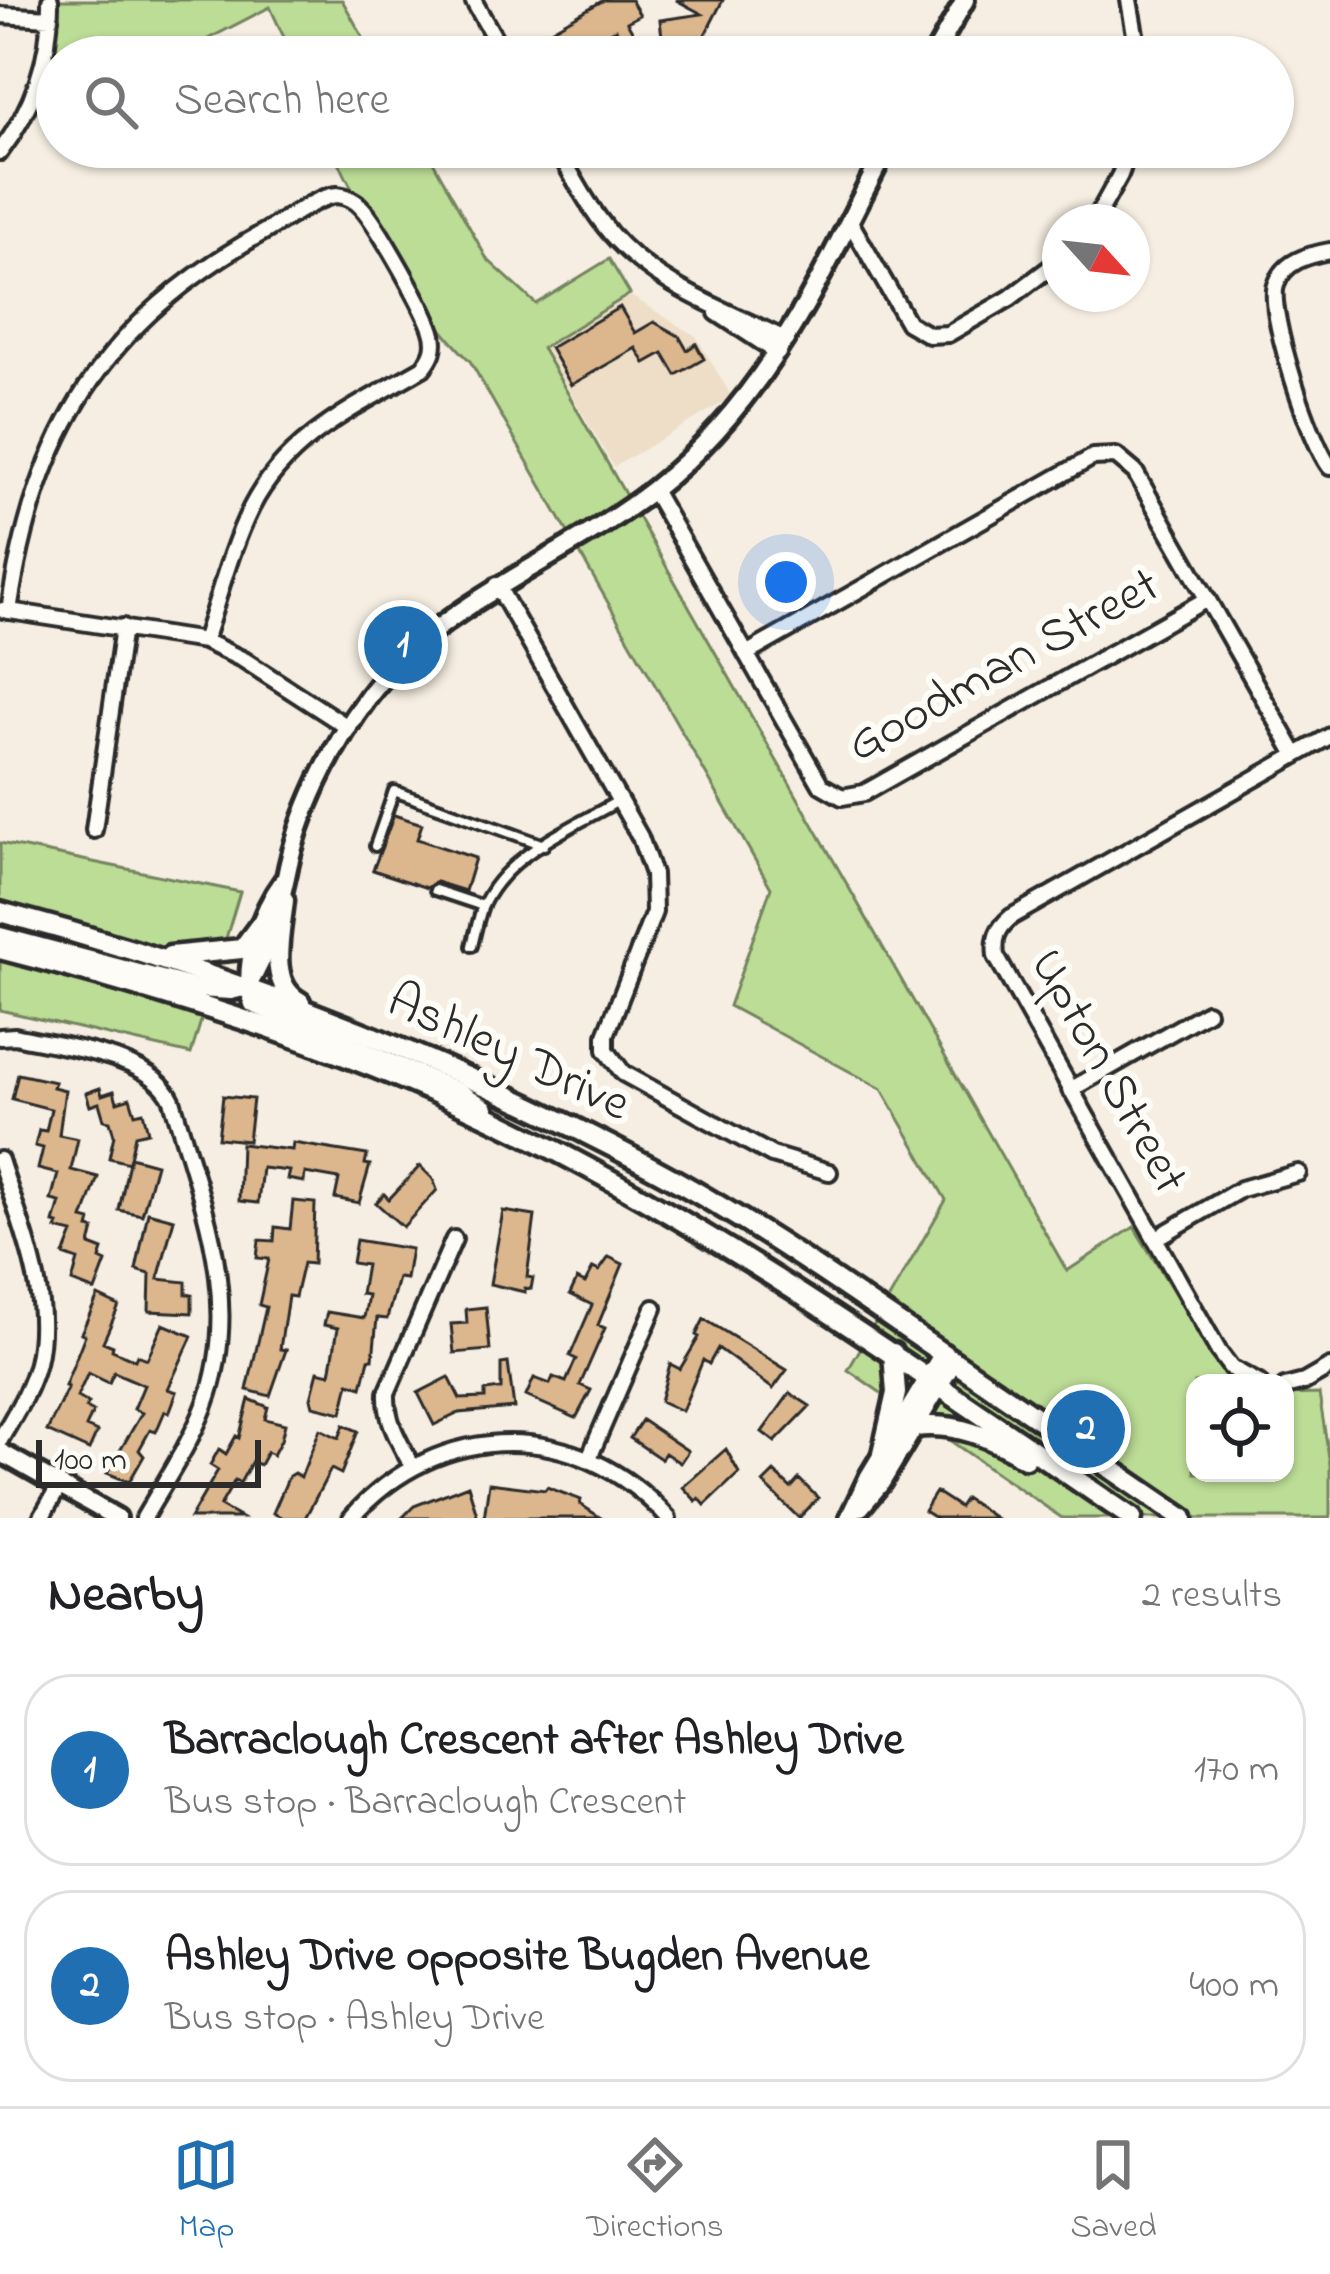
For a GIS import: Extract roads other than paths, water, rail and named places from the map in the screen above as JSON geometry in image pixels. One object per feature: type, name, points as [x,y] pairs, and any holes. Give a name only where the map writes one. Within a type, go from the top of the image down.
[{"type":"main road","points":[[284,889],[279,974],[287,995],[326,1016]]},
{"type":"main road","name":"Ashley Drive","points":[[0,913],[160,957],[326,1016],[468,1077],[654,1168],[778,1242],[1183,1518]]},
{"type":"main road","points":[[160,957],[242,949],[265,918]]},
{"type":"main road","name":"Ashley Drive","points":[[0,949],[157,990],[266,1026],[370,1064],[526,1135],[711,1236],[893,1353],[1132,1518]]},
{"type":"main road","points":[[882,1454],[897,1386],[893,1353]]},
{"type":"main road","points":[[915,1427],[942,1425],[980,1434],[1076,1493],[1102,1498]]},
{"type":"street","points":[[48,36],[50,0]]},
{"type":"street","points":[[473,0],[494,36]]},
{"type":"street","points":[[945,36],[965,0]]},
{"type":"street","points":[[1130,0],[1136,36]]},
{"type":"street","points":[[0,15],[50,18]]},
{"type":"street","points":[[0,152],[36,87]]},
{"type":"street","points":[[569,168],[611,234],[649,269],[782,346]]},
{"type":"street","points":[[0,936],[200,989],[248,987],[262,963],[322,776],[370,696],[442,622],[653,490],[726,424],[782,346],[876,168]]},
{"type":"street","points":[[1104,204],[1122,168]]},
{"type":"street","points":[[204,641],[236,542],[270,478],[323,427],[423,368],[434,352],[430,326],[366,213],[348,197],[328,196],[190,278],[111,354],[65,422],[42,471],[4,611],[204,641],[244,660],[349,728]]},
{"type":"street","points":[[849,220],[908,323],[929,335],[948,334],[1042,274]]},
{"type":"street","points":[[1330,251],[1296,260],[1284,270],[1274,299],[1296,386],[1330,467]]},
{"type":"street","points":[[746,653],[1102,454],[1116,456],[1135,472],[1296,755]]},
{"type":"street","name":"Goodman Street","points":[[653,490],[821,784],[842,797],[856,797],[1207,599]]},
{"type":"street","points":[[497,585],[646,849],[655,900],[647,935],[606,1035],[611,1060],[623,1073],[772,1156],[830,1172]]},
{"type":"street","points":[[94,830],[123,627]]},
{"type":"street","name":"Upton Street","points":[[1242,1374],[1219,1352],[996,956],[994,943],[1001,925],[1330,736]]},
{"type":"street","points":[[284,889],[272,896],[250,959],[248,987],[253,1004],[460,1092],[526,1135]]},
{"type":"street","points":[[1070,1090],[1207,1012]]},
{"type":"street","points":[[0,1037],[15,1036],[149,1071],[172,1100],[216,1249],[222,1330],[205,1406],[144,1518]]},
{"type":"street","points":[[0,1160],[34,1271],[41,1334],[26,1393],[0,1440]]},
{"type":"street","points":[[1155,1238],[1241,1189],[1298,1173]]},
{"type":"street","points":[[412,1466],[392,1430],[388,1394],[454,1239]]},
{"type":"street","points":[[589,1458],[654,1307]]},
{"type":"street","points":[[850,1518],[882,1454],[948,1357]]},
{"type":"street","points":[[1294,1385],[1330,1367]]},
{"type":"street","points":[[850,1518],[881,1483],[915,1427],[934,1381]]},
{"type":"street","points":[[351,1518],[368,1498],[412,1466],[452,1450],[496,1444],[554,1448],[589,1458],[627,1480],[668,1518]]},
{"type":"street","points":[[0,1452],[117,1518]]},
{"type":"street","points":[[41,1518],[59,1485]]},
{"type":"lane","points":[[375,846],[394,791],[544,844]]},
{"type":"lane","points":[[472,946],[483,906],[506,873],[544,844],[619,800]]},
{"type":"lane","points":[[435,890],[483,906]]},
{"type":"place","name":"Barraclough Crescent after Ashley Drive","points":[[403,645]]},
{"type":"place","name":"Ashley Drive opposite Bugden Avenue","points":[[1086,1429]]}]
